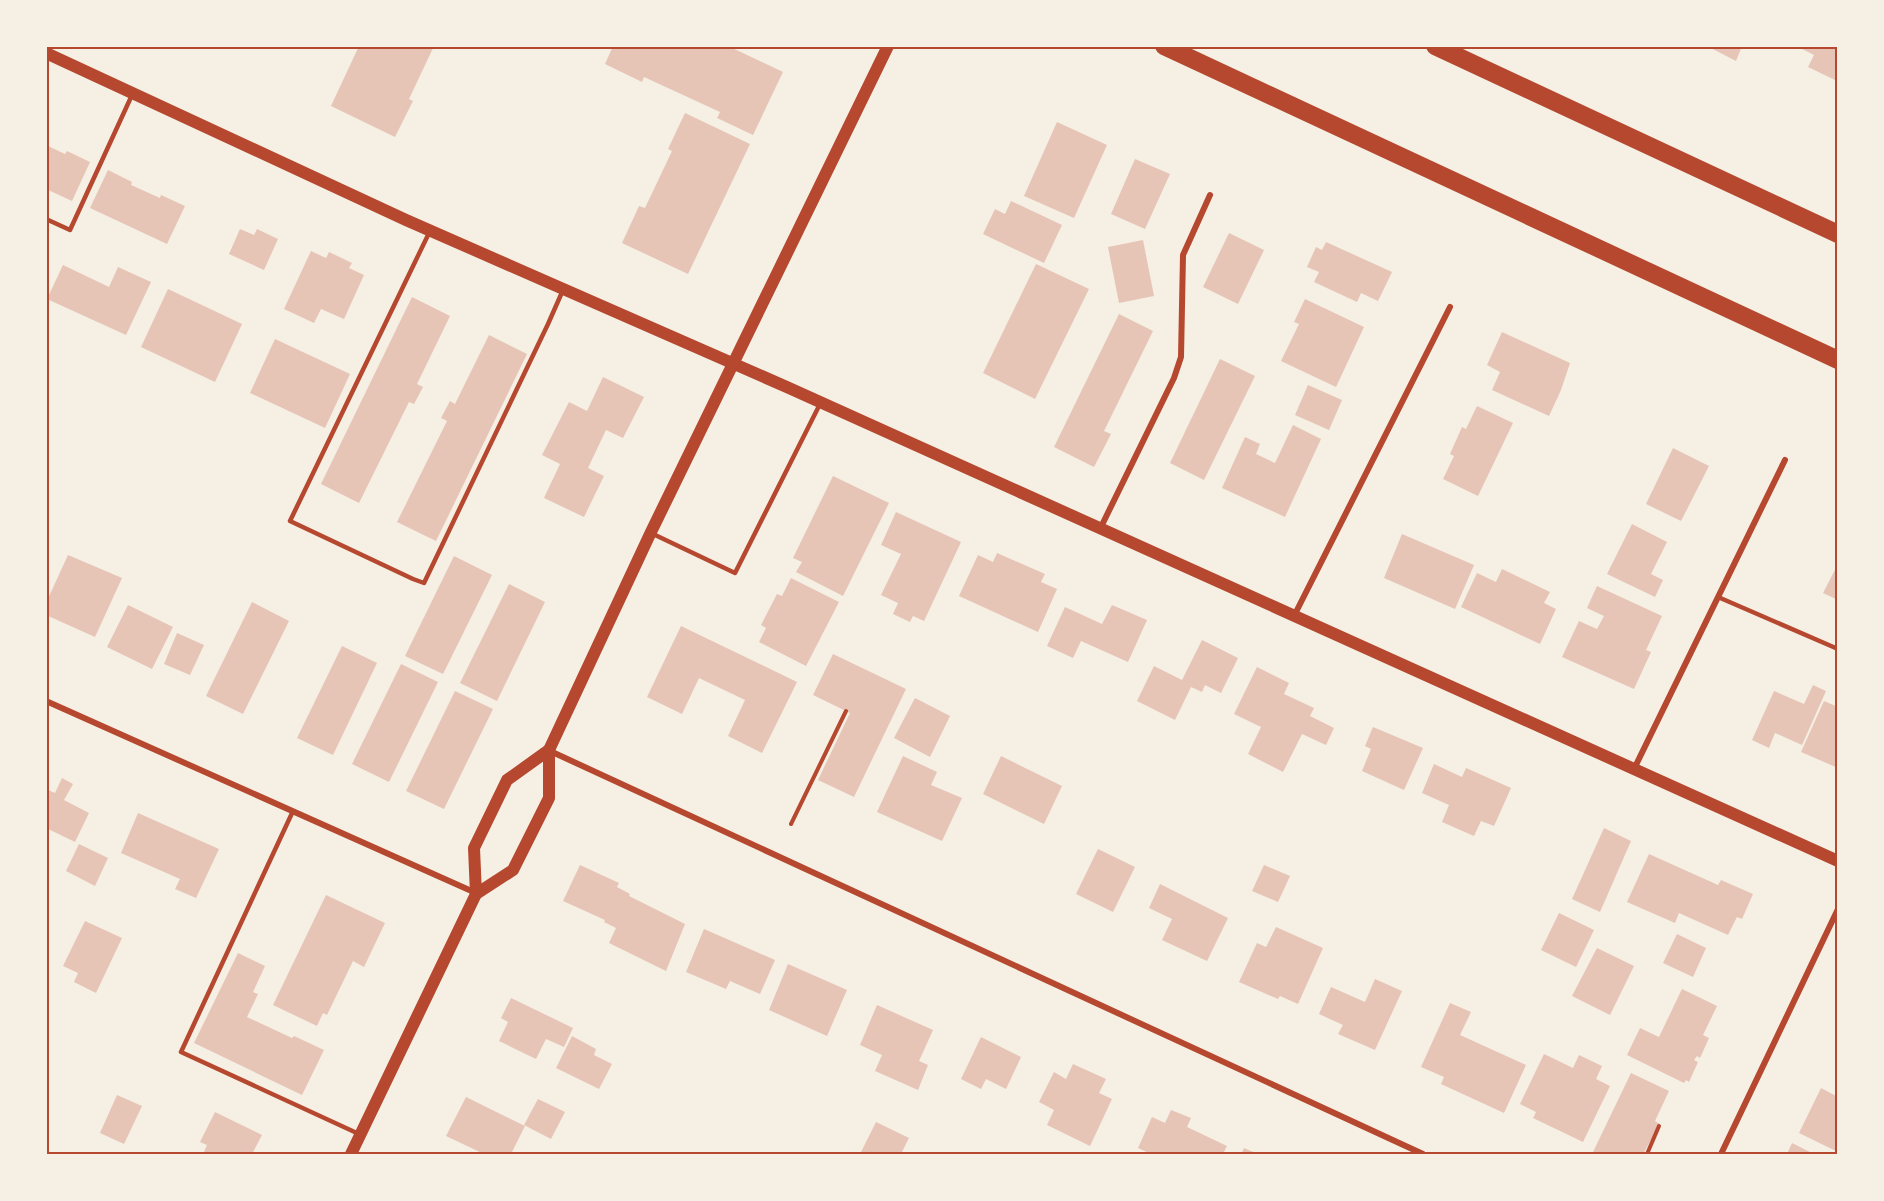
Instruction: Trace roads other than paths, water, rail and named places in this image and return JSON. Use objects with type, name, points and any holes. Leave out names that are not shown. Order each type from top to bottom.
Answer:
[{"type":"highway","points":[[1164,46],[1838,360]]},
{"type":"highway","points":[[1436,46],[1838,234]]},
{"type":"main road","points":[[476,894],[513,870],[549,798],[549,750],[651,532],[886,51]]},
{"type":"main road","points":[[46,53],[563,290],[820,402],[1838,861]]},
{"type":"main road","points":[[351,1155],[476,894],[474,848],[507,780],[549,750]]},
{"type":"street","points":[[1100,530],[1174,378],[1181,357],[1183,255],[1210,195]]},
{"type":"street","points":[[1294,616],[1450,307]]},
{"type":"street","points":[[1633,769],[1785,460]]},
{"type":"street","points":[[46,701],[476,894]]},
{"type":"street","points":[[549,750],[1423,1155]]},
{"type":"street","points":[[1721,1155],[1838,909]]},
{"type":"lane","points":[[46,219],[70,230],[133,93]]},
{"type":"lane","points":[[430,230],[290,521],[413,579],[424,583],[563,290]]},
{"type":"lane","points":[[651,532],[735,573],[820,402]]},
{"type":"lane","points":[[1718,597],[1838,649]]},
{"type":"lane","points":[[293,811],[181,1052],[361,1135]]}]
